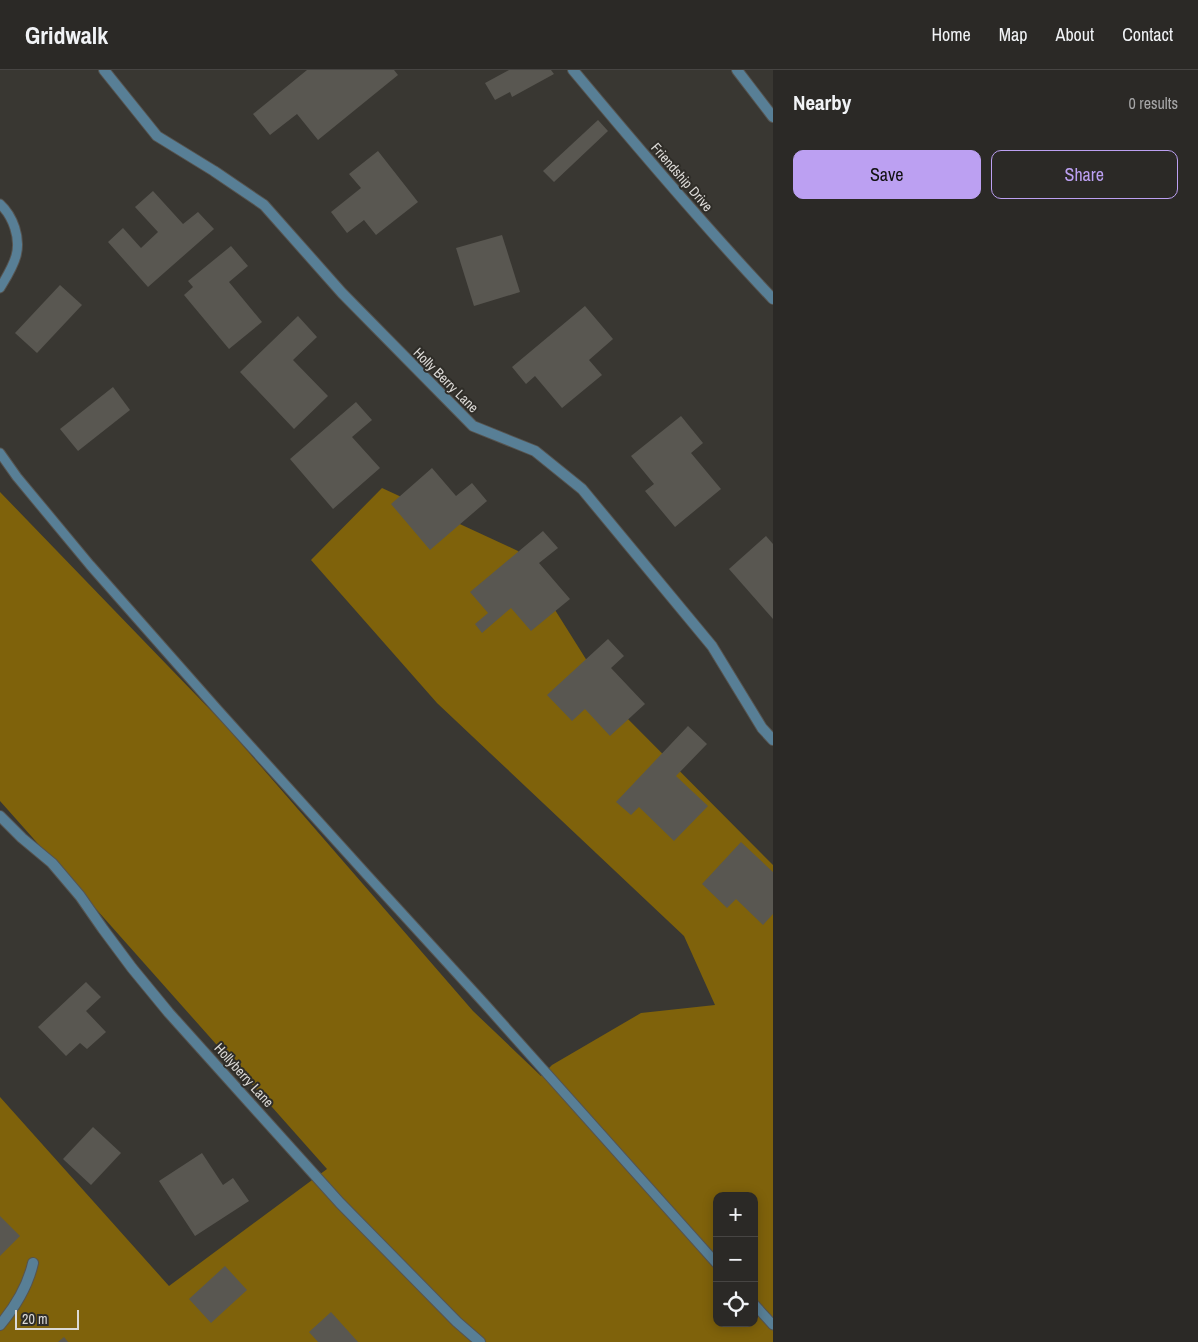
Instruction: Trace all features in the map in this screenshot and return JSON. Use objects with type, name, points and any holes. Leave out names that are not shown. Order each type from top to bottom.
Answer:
[{"type":"street","name":"Holly Berry Lane","points":[[104,70],[157,136],[264,205],[342,294],[473,426],[535,451],[582,489],[712,646],[762,728],[773,740]]},
{"type":"street","name":"Friendship Drive","points":[[573,70],[722,244],[773,299]]},
{"type":"street","points":[[737,70],[773,117]]},
{"type":"street","name":"Hollyberry Lane","points":[[0,816],[22,838],[52,863],[80,896],[169,1013],[340,1204],[457,1322],[480,1342]]},
{"type":"street","points":[[0,1325],[13,1308],[30,1276],[33,1263]]},
{"type":"lane","points":[[0,204],[14,223],[17,237],[17,254],[12,269],[0,288]]},
{"type":"lane","points":[[0,453],[16,477],[90,565],[217,709],[484,1003],[713,1260]]},
{"type":"lane","points":[[758,1308],[773,1325]]},
{"type":"shaded area","points":[[382,488],[518,551],[616,707],[773,865],[773,1342],[0,1342],[0,1097],[169,1286],[327,1169],[0,801],[0,492],[225,725],[473,1011],[541,1076],[552,1065],[641,1013],[715,1005],[684,936],[437,703],[311,560]]},
{"type":"building","points":[[307,70],[394,70],[398,75],[318,140],[297,114],[270,135],[253,114]]},
{"type":"building","points":[[509,70],[551,70],[554,74],[512,97],[510,92],[495,100],[485,83]]},
{"type":"building","points":[[598,120],[608,131],[554,182],[543,171]]},
{"type":"building","points":[[378,151],[418,202],[376,235],[364,220],[347,233],[331,212],[361,188],[349,174]]},
{"type":"building","points":[[153,191],[183,224],[198,212],[214,229],[148,287],[108,242],[123,228],[141,248],[158,232],[135,207]]},
{"type":"building","points":[[502,235],[520,292],[474,306],[456,248]]},
{"type":"building","points":[[231,246],[248,266],[229,282],[262,322],[229,349],[184,295],[193,287],[188,281]]},
{"type":"building","points":[[60,285],[82,305],[37,353],[15,333]]},
{"type":"building","points":[[585,306],[613,339],[589,360],[602,375],[562,408],[535,376],[526,384],[512,367]]},
{"type":"building","points":[[298,316],[317,337],[293,360],[328,396],[294,429],[240,372]]},
{"type":"building","points":[[113,387],[130,410],[78,451],[60,429]]},
{"type":"building","points":[[356,402],[372,420],[352,437],[380,468],[333,509],[290,459]]},
{"type":"building","points":[[681,416],[703,443],[691,453],[721,489],[675,527],[645,491],[654,484],[631,456]]},
{"type":"building","points":[[432,468],[456,496],[472,483],[487,501],[430,550],[391,504]]},
{"type":"building","points":[[543,531],[558,548],[539,563],[570,599],[531,631],[511,608],[482,633],[475,624],[488,613],[470,592]]},
{"type":"building","points":[[766,536],[773,544],[773,619],[729,569]]},
{"type":"building","points":[[608,639],[624,656],[611,668],[645,704],[610,736],[585,709],[572,721],[547,695]]},
{"type":"building","points":[[688,726],[707,744],[676,776],[708,806],[674,841],[639,807],[631,815],[616,802]]},
{"type":"building","points":[[741,842],[773,872],[773,914],[763,925],[736,899],[727,908],[702,884]]},
{"type":"building","points":[[86,982],[101,997],[86,1011],[106,1032],[87,1049],[80,1043],[66,1056],[38,1027]]},
{"type":"building","points":[[93,1127],[121,1153],[91,1185],[63,1159]]},
{"type":"building","points":[[202,1153],[223,1185],[233,1178],[249,1201],[195,1236],[159,1181]]},
{"type":"building","points":[[0,1216],[20,1236],[0,1256]]},
{"type":"building","points":[[225,1266],[247,1290],[211,1323],[189,1299]]},
{"type":"building","points":[[331,1312],[358,1342],[318,1342],[309,1332]]},
{"type":"building","points":[[64,1337],[68,1342],[58,1342]]}]
